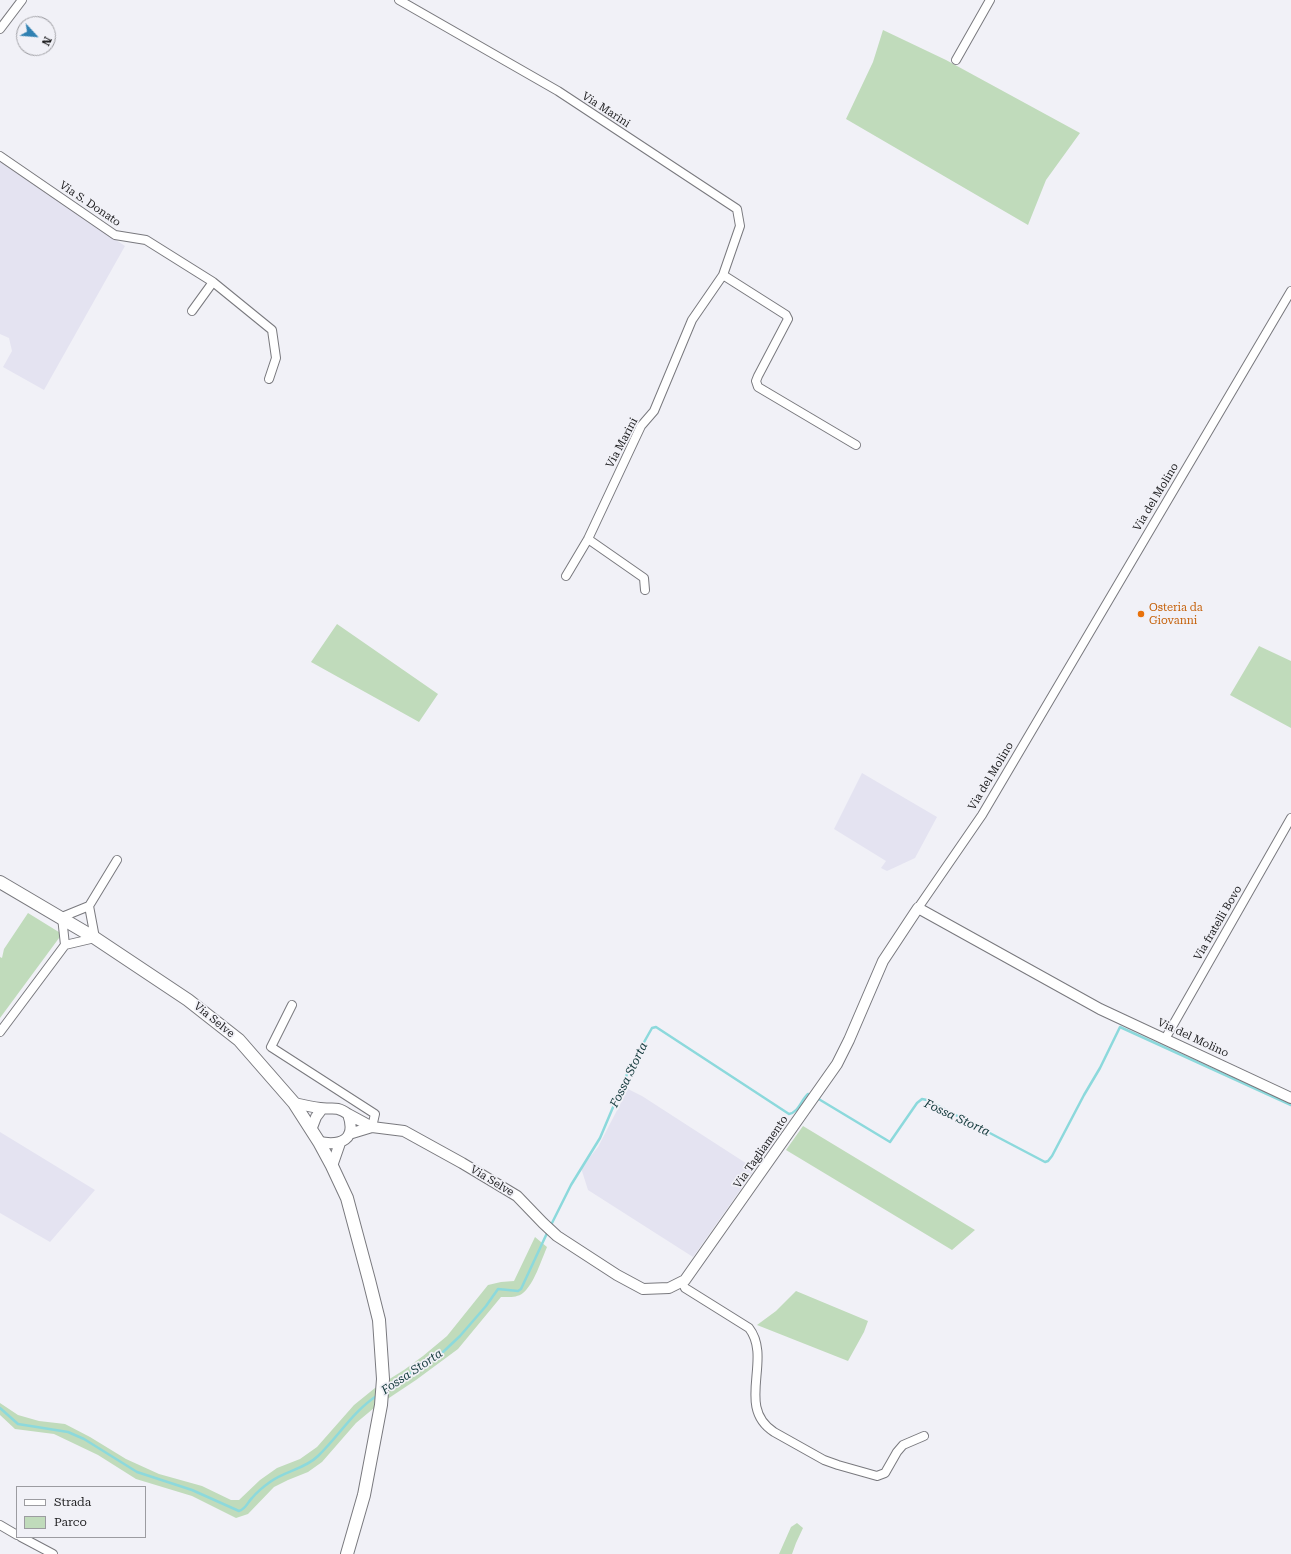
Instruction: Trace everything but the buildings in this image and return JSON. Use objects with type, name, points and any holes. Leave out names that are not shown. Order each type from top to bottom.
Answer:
[{"type":"main road","name":"Via Selve","points":[[0,882],[95,938],[188,1000],[239,1040],[294,1103]]},
{"type":"main road","points":[[294,1103],[319,1142],[347,1198],[370,1280],[379,1320],[383,1379],[381,1405],[364,1495],[346,1554]]},
{"type":"street","points":[[0,29],[22,0]]},
{"type":"street","name":"Via Marini","points":[[399,0],[558,91],[737,209],[740,226],[724,275],[692,320],[654,412],[641,426],[588,539],[566,576]]},
{"type":"street","points":[[956,60],[990,0]]},
{"type":"street","name":"Via S. Donato","points":[[0,156],[115,235],[146,240],[213,282],[272,330],[276,358],[269,379]]},
{"type":"street","points":[[724,275],[788,318],[758,376],[756,382],[758,387],[856,445]]},
{"type":"street","points":[[192,311],[213,282]]},
{"type":"street","name":"Via del Molino","points":[[1291,291],[982,815],[918,908],[1100,1009],[1291,1098]]},
{"type":"street","points":[[588,539],[644,578],[645,590]]},
{"type":"street","name":"Via fratelli Bovo","points":[[1165,1039],[1291,818]]},
{"type":"street","points":[[65,945],[62,918],[88,906],[117,860]]},
{"type":"street","points":[[0,1032],[65,945],[95,938],[88,906]]},
{"type":"street","name":"Via Tagliamento","points":[[682,1282],[685,1280],[814,1098],[844,1052],[882,961],[918,908]]},
{"type":"street","points":[[292,1005],[271,1047],[376,1114],[372,1126]]},
{"type":"street","name":"Via Selve","points":[[294,1103],[322,1109],[331,1107],[338,1108],[372,1126],[404,1131],[517,1196],[557,1236],[617,1275],[644,1289],[669,1288],[682,1282]]},
{"type":"street","points":[[311,1130],[316,1117],[322,1109]]},
{"type":"street","points":[[348,1114],[350,1124],[349,1134]]},
{"type":"street","name":"Via Selve","points":[[332,1166],[340,1143],[349,1134],[372,1126]]},
{"type":"street","points":[[319,1142],[331,1144],[340,1143]]},
{"type":"street","points":[[682,1282],[684,1288],[745,1325],[754,1334],[758,1350],[755,1380],[756,1404],[762,1420],[769,1429],[824,1460],[838,1466],[877,1476],[885,1473],[897,1452],[904,1445],[924,1436]]},
{"type":"street","points":[[0,1525],[16,1534]]},
{"type":"street","points":[[23,1538],[53,1554]]},
{"type":"shaded area","points":[[0,162],[125,246],[44,390],[3,367],[12,351],[9,338],[0,334]]},
{"type":"shaded area","points":[[862,773],[937,817],[915,858],[887,871],[881,868],[886,861],[834,829]]},
{"type":"shaded area","points":[[628,1089],[642,1096],[755,1169],[693,1257],[588,1190],[581,1168],[598,1147]]},
{"type":"shaded area","points":[[0,1132],[95,1190],[50,1242],[0,1213]]},
{"type":"green space","points":[[883,30],[946,60],[1080,133],[1046,180],[1028,225],[846,119],[873,62]]},
{"type":"green space","points":[[337,624],[438,694],[419,722],[311,662]]},
{"type":"green space","points":[[1259,646],[1291,661],[1291,728],[1230,695]]},
{"type":"green space","points":[[28,913],[62,934],[0,1018],[0,957],[2,958],[4,949]]},
{"type":"green space","points":[[803,1126],[975,1230],[952,1250],[786,1150]]},
{"type":"green space","points":[[535,1237],[547,1247],[531,1284],[521,1295],[501,1297],[458,1349],[416,1380],[374,1408],[356,1423],[322,1462],[308,1472],[274,1487],[248,1514],[236,1518],[192,1496],[136,1479],[98,1455],[54,1434],[15,1429],[0,1415],[0,1403],[18,1415],[39,1421],[65,1424],[126,1459],[159,1474],[202,1486],[231,1500],[239,1500],[260,1480],[277,1468],[300,1459],[317,1447],[354,1405],[375,1388],[423,1356],[447,1336],[488,1285],[514,1281]]},
{"type":"green space","points":[[796,1291],[868,1321],[864,1332],[848,1361],[757,1325],[776,1311]]},
{"type":"green space","points":[[797,1523],[803,1528],[792,1554],[779,1554],[791,1527]]},
{"type":"waterway","name":"Fossa Storta","points":[[550,1227],[571,1185],[600,1138],[630,1067],[652,1028],[656,1027],[789,1114],[798,1108],[808,1094],[813,1095]]},
{"type":"waterway","name":"Fossa Storta","points":[[817,1098],[890,1142],[917,1103],[922,1099],[927,1100],[1045,1162],[1052,1156],[1100,1068],[1120,1027],[1291,1105]]},
{"type":"waterway","name":"Fossa Storta","points":[[387,1389],[443,1352],[460,1336],[486,1306],[498,1289],[518,1291],[521,1289],[548,1231]]},
{"type":"waterway","name":"Fossa Storta","points":[[0,1408],[18,1424],[68,1432],[84,1439],[137,1472],[192,1490],[239,1511],[243,1509],[250,1500],[270,1482],[307,1464],[318,1456],[361,1408],[378,1395]]},
{"type":"place","name":"Osteria da Giovanni","points":[[1141,614]]}]
